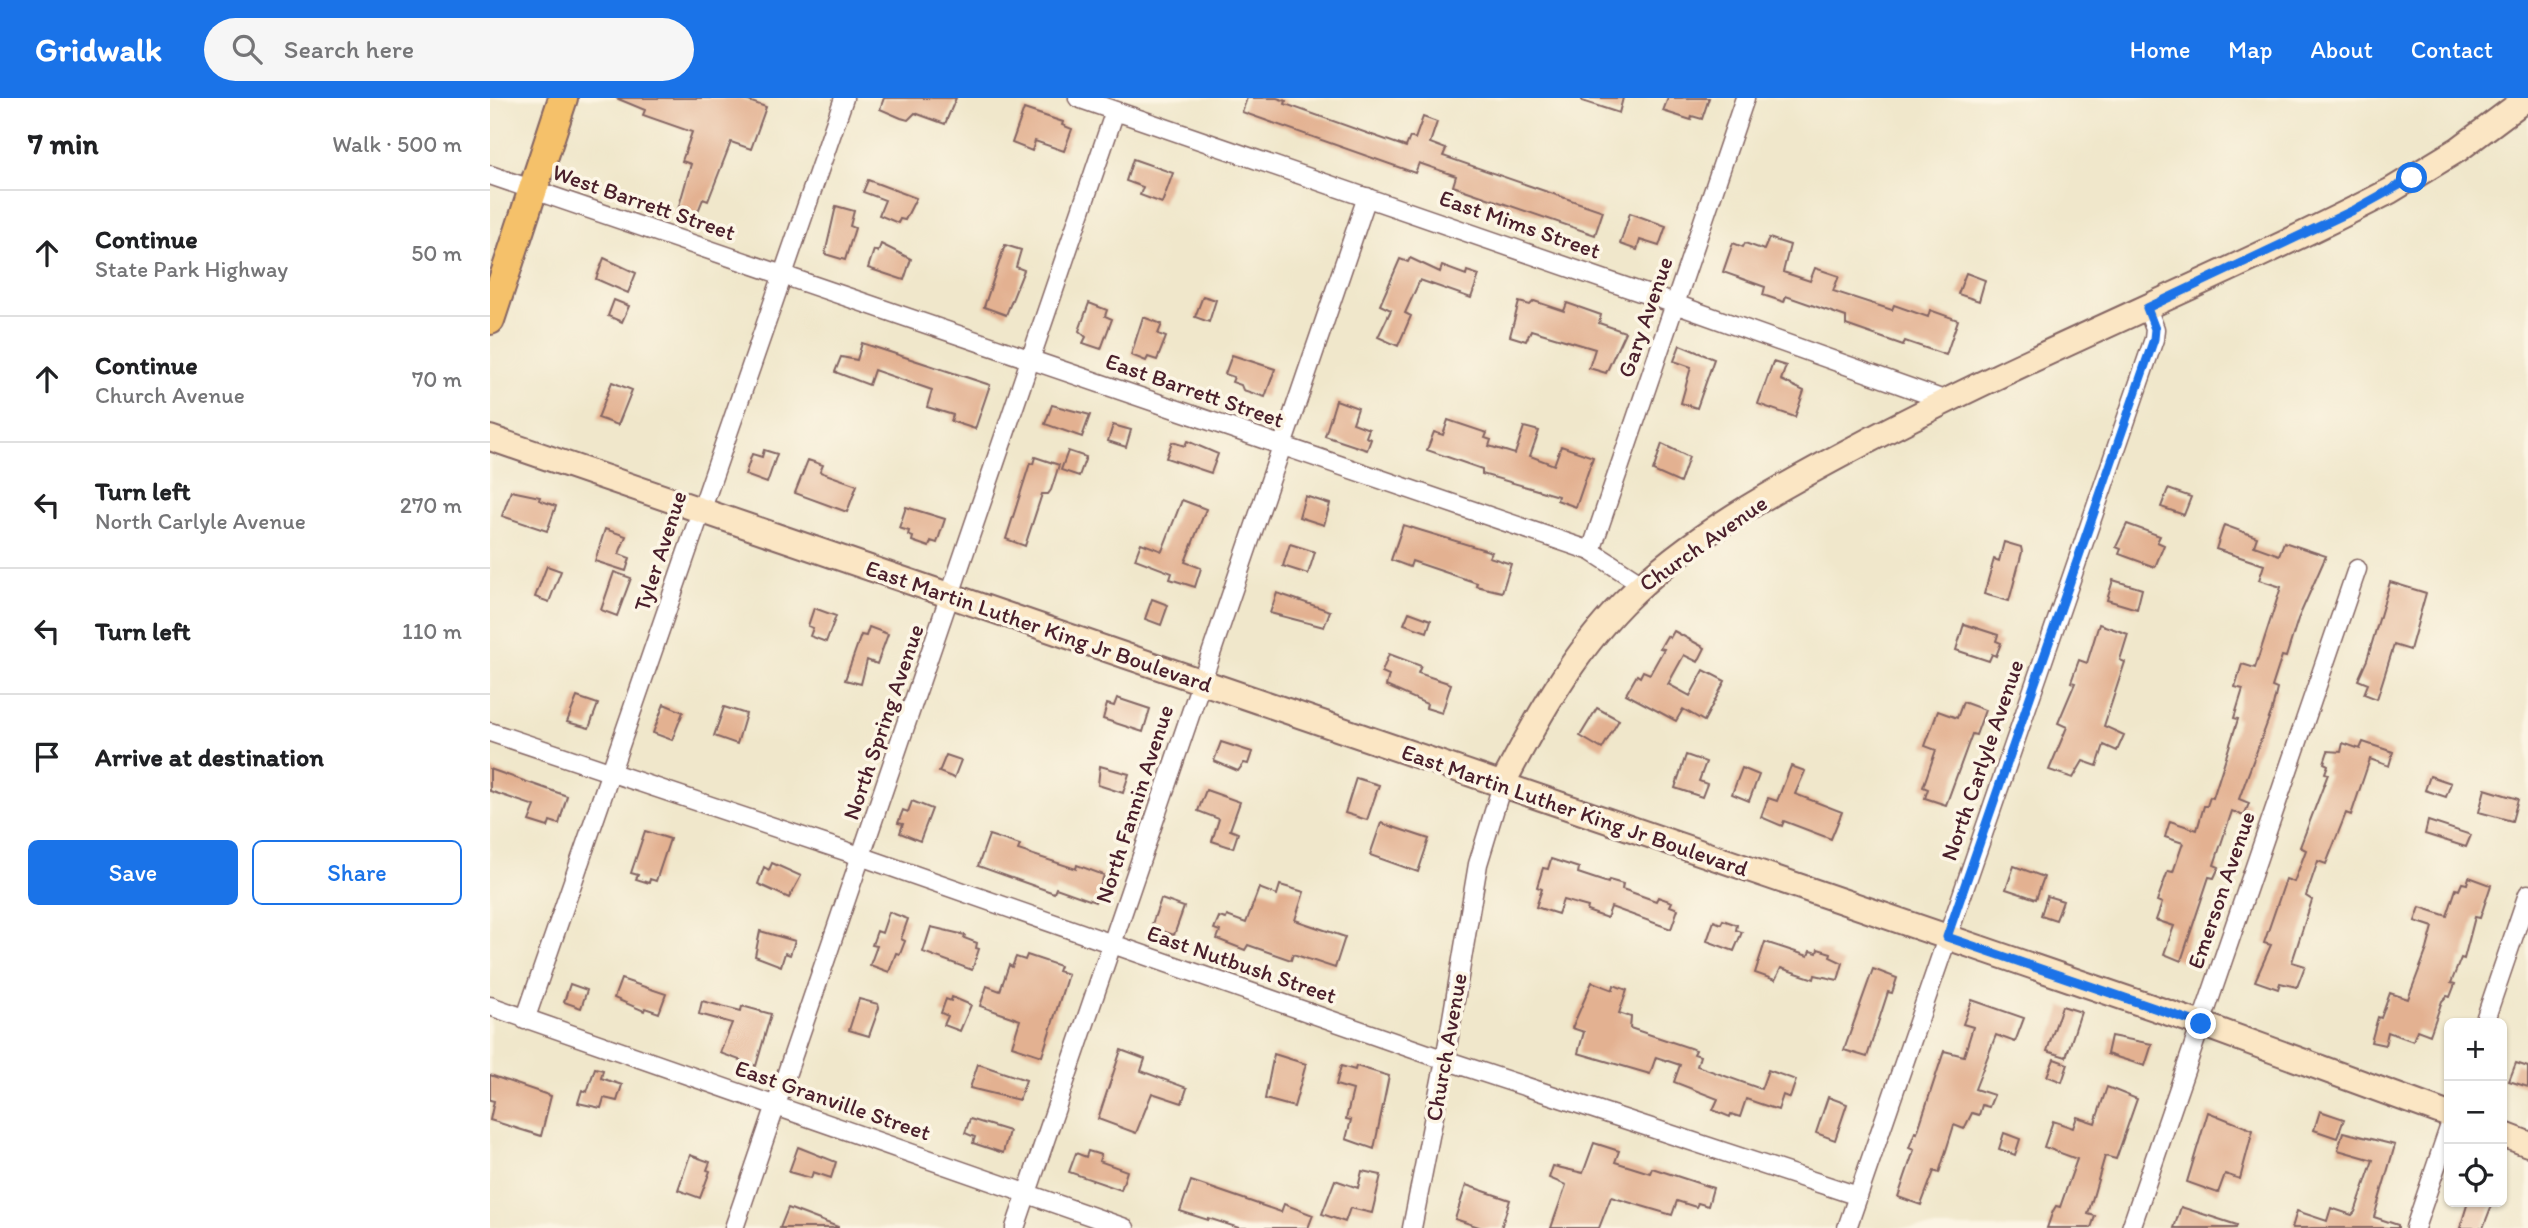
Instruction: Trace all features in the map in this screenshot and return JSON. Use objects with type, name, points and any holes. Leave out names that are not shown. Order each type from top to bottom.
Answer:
[{"type":"main road","points":[[490,320],[563,98]]},
{"type":"main road","name":"Church Avenue","points":[[1502,785],[1563,678],[1605,622],[1642,584],[1695,544],[1762,500],[1944,400],[2048,350],[2147,308],[2313,229],[2412,178],[2478,136],[2527,99]]},
{"type":"main road","name":"East Martin Luther King Jr Boulevard","points":[[490,438],[2201,1024],[2444,1113]]},
{"type":"main road","points":[[2507,1136],[2528,1144]]},
{"type":"street","name":"Tyler Avenue","points":[[525,1020],[613,773],[700,510],[844,98]]},
{"type":"street","name":"East Mims Street","points":[[1078,98],[1944,400]]},
{"type":"street","name":"Gary Avenue","points":[[1591,551],[1745,98]]},
{"type":"street","name":"North Spring Avenue","points":[[734,1228],[863,857],[1115,111]]},
{"type":"street","name":"West Barrett Street","points":[[490,175],[783,275]]},
{"type":"street","name":"North Fannin Avenue","points":[[1016,1228],[1367,197]]},
{"type":"street","name":"East Barrett Street","points":[[783,275],[1591,551],[1642,584]]},
{"type":"street","name":"North Carlyle Avenue","points":[[1847,1228],[2154,339],[2155,329],[2147,308]]},
{"type":"street","name":"Emerson Avenue","points":[[2131,1228],[2357,569]]},
{"type":"street","name":"East Nutbush Street","points":[[490,732],[863,857],[1445,1060],[1858,1196]]},
{"type":"street","name":"Church Avenue","points":[[1412,1228],[1445,1060],[1478,864],[1502,785]]},
{"type":"street","points":[[2486,1018],[2528,894]]},
{"type":"street","name":"East Granville Street","points":[[490,1006],[1125,1228]]},
{"type":"street","points":[[2415,1228],[2444,1143]]},
{"type":"building","points":[[616,98],[740,98],[766,107],[751,149],[731,142],[708,201],[703,199],[695,219],[677,213],[691,164],[682,161],[692,132],[643,115],[645,110]]},
{"type":"building","points":[[884,98],[956,98],[945,124],[915,113],[908,120],[901,118],[880,109]]},
{"type":"building","points":[[1247,98],[1277,98],[1286,101],[1285,104],[1406,147],[1410,137],[1415,139],[1423,117],[1437,122],[1430,143],[1446,149],[1443,156],[1603,211],[1595,235],[1453,186],[1456,176],[1419,163],[1415,173],[1242,112]]},
{"type":"building","points":[[1582,98],[1623,98],[1619,113],[1582,101]]},
{"type":"building","points":[[1668,98],[1709,98],[1702,119],[1692,116],[1691,120],[1663,111]]},
{"type":"building","points":[[1024,109],[1063,122],[1062,125],[1072,129],[1064,151],[1035,141],[1032,151],[1012,143]]},
{"type":"building","points":[[1133,159],[1173,173],[1162,203],[1140,195],[1143,187],[1126,181]]},
{"type":"building","points":[[868,180],[916,198],[905,220],[900,219],[898,223],[879,215],[885,200],[863,192]]},
{"type":"building","points":[[836,206],[854,211],[850,226],[855,228],[845,260],[825,254]]},
{"type":"building","points":[[1630,213],[1666,226],[1659,246],[1640,240],[1637,250],[1620,244]]},
{"type":"building","points":[[1769,238],[1790,245],[1783,272],[1810,281],[1815,268],[1839,276],[1833,291],[1892,310],[1894,305],[1928,317],[1930,310],[1958,320],[1946,355],[1905,341],[1903,345],[1846,325],[1846,317],[1786,296],[1784,302],[1763,295],[1765,287],[1723,272],[1733,243],[1743,247],[1745,243],[1764,250]]},
{"type":"building","points":[[881,244],[911,259],[904,280],[868,268],[874,250],[878,252]]},
{"type":"building","points":[[1005,245],[1021,250],[1016,267],[1024,270],[1006,315],[984,307]]},
{"type":"building","points":[[604,258],[636,273],[628,293],[596,279]]},
{"type":"building","points":[[1410,258],[1440,272],[1442,266],[1466,275],[1467,271],[1479,275],[1471,298],[1420,280],[1405,313],[1411,316],[1398,346],[1378,337],[1391,310],[1380,305],[1400,259],[1408,262]]},
{"type":"building","points":[[1966,273],[1985,280],[1979,301],[1958,294]]},
{"type":"building","points":[[1203,296],[1216,300],[1209,322],[1195,317]]},
{"type":"building","points":[[614,300],[629,306],[622,322],[608,316]]},
{"type":"building","points":[[1534,301],[1564,311],[1567,303],[1601,315],[1599,323],[1625,332],[1606,373],[1589,368],[1595,349],[1531,330],[1526,341],[1510,336],[1519,302],[1530,305]]},
{"type":"building","points":[[1089,303],[1107,310],[1105,316],[1112,319],[1101,349],[1083,343],[1086,337],[1079,331]]},
{"type":"building","points":[[1143,317],[1162,324],[1158,334],[1166,337],[1157,360],[1148,357],[1146,361],[1131,355]]},
{"type":"building","points":[[862,343],[990,385],[975,429],[951,421],[953,415],[927,407],[932,390],[874,370],[869,385],[835,372],[841,357],[857,360]]},
{"type":"building","points":[[1680,345],[1714,359],[1697,408],[1681,403],[1691,367],[1674,361]]},
{"type":"building","points":[[1232,355],[1275,369],[1265,397],[1243,390],[1241,385],[1232,382],[1234,377],[1225,374]]},
{"type":"building","points":[[1773,362],[1786,366],[1781,380],[1804,391],[1795,417],[1758,404]]},
{"type":"building","points":[[612,382],[632,390],[618,425],[598,418]]},
{"type":"building","points":[[1336,400],[1358,408],[1353,423],[1369,429],[1366,437],[1371,439],[1367,450],[1325,436]]},
{"type":"building","points":[[1052,405],[1090,415],[1082,437],[1045,424]]},
{"type":"building","points":[[1448,420],[1487,433],[1485,438],[1491,440],[1489,446],[1515,454],[1524,427],[1539,431],[1530,456],[1554,465],[1561,446],[1593,457],[1576,507],[1557,500],[1558,496],[1482,474],[1482,469],[1427,450],[1434,432],[1443,435]]},
{"type":"building","points":[[1113,425],[1131,430],[1126,447],[1108,441]]},
{"type":"building","points":[[1187,441],[1218,454],[1211,473],[1166,458],[1172,442],[1185,446]]},
{"type":"building","points":[[1662,444],[1689,457],[1680,483],[1653,471]]},
{"type":"building","points":[[764,450],[777,454],[767,483],[745,475],[752,454],[762,457]]},
{"type":"building","points":[[1068,451],[1086,457],[1079,476],[1061,470]]},
{"type":"building","points":[[1035,457],[1059,465],[1051,490],[1048,494],[1042,494],[1025,546],[1006,539],[1030,463],[1033,464]]},
{"type":"building","points":[[808,460],[823,465],[820,472],[857,485],[847,512],[795,493]]},
{"type":"building","points":[[2168,489],[2191,497],[2184,515],[2161,507]]},
{"type":"building","points":[[511,491],[540,497],[539,500],[556,506],[547,531],[502,516]]},
{"type":"building","points":[[1305,496],[1330,504],[1324,525],[1299,517]]},
{"type":"building","points":[[1182,500],[1206,509],[1185,562],[1201,568],[1195,587],[1170,579],[1172,573],[1135,559],[1141,543],[1162,551]]},
{"type":"building","points":[[906,507],[945,519],[937,543],[931,541],[929,547],[912,541],[913,537],[908,535],[909,531],[899,528]]},
{"type":"building","points":[[2127,524],[2160,536],[2157,542],[2164,545],[2155,567],[2119,554],[2121,549],[2116,547]]},
{"type":"building","points":[[1403,525],[1492,552],[1489,557],[1511,564],[1502,592],[1476,586],[1477,583],[1412,561],[1410,567],[1391,560]]},
{"type":"building","points":[[2224,525],[2257,537],[2254,546],[2279,555],[2284,542],[2326,556],[2298,619],[2286,657],[2282,656],[2272,687],[2277,689],[2272,710],[2239,799],[2249,803],[2244,816],[2232,811],[2214,865],[2219,867],[2214,878],[2209,877],[2181,961],[2164,954],[2174,926],[2156,920],[2162,903],[2157,901],[2168,871],[2173,872],[2183,843],[2165,837],[2170,821],[2197,830],[2204,806],[2207,806],[2210,797],[2213,798],[2238,719],[2234,718],[2243,689],[2235,687],[2242,664],[2255,668],[2281,587],[2259,580],[2264,565],[2216,549]]},
{"type":"building","points":[[605,529],[626,536],[619,554],[630,558],[626,571],[595,561]]},
{"type":"building","points":[[2004,542],[2021,547],[2022,552],[2009,601],[1984,594],[1994,559],[1999,561]]},
{"type":"building","points":[[1290,544],[1315,552],[1308,574],[1283,566]]},
{"type":"building","points":[[547,566],[561,571],[549,602],[535,597]]},
{"type":"building","points":[[614,572],[631,578],[617,616],[601,610]]},
{"type":"building","points":[[2113,580],[2142,589],[2137,609],[2107,600]]},
{"type":"building","points":[[2390,582],[2426,593],[2410,650],[2394,645],[2377,699],[2364,694],[2368,684],[2358,680],[2367,660]]},
{"type":"building","points":[[1277,593],[1330,611],[1324,627],[1270,613]]},
{"type":"building","points":[[1152,599],[1168,605],[1161,625],[1145,619]]},
{"type":"building","points":[[814,608],[836,616],[826,642],[810,636],[813,628],[808,626]]},
{"type":"building","points":[[1409,612],[1431,620],[1427,632],[1404,624]]},
{"type":"building","points":[[1964,624],[1998,635],[1996,641],[2001,643],[1996,656],[1992,654],[1989,661],[1956,650]]},
{"type":"building","points":[[2099,624],[2128,634],[2120,660],[2125,662],[2104,726],[2124,735],[2117,751],[2104,745],[2097,766],[2083,761],[2073,778],[2049,770],[2067,727],[2058,723],[2075,683],[2071,682],[2079,660],[2087,663]]},
{"type":"building","points":[[869,627],[888,634],[877,664],[867,660],[861,684],[845,680],[861,635],[866,636]]},
{"type":"building","points":[[1674,631],[1705,648],[1698,662],[1684,655],[1668,684],[1690,696],[1704,670],[1725,681],[1704,721],[1683,709],[1676,721],[1626,694],[1637,675],[1640,677],[1643,671],[1650,674],[1664,649],[1660,648],[1667,636],[1670,638]]},
{"type":"building","points":[[1389,654],[1421,666],[1418,673],[1451,684],[1442,713],[1426,708],[1427,704],[1386,686],[1389,675],[1382,672]]},
{"type":"building","points":[[577,697],[598,704],[589,728],[567,722]]},
{"type":"building","points":[[1117,698],[1150,709],[1143,732],[1103,719],[1107,704],[1114,706]]},
{"type":"building","points":[[1963,702],[1985,710],[1976,735],[1972,734],[1946,805],[1925,798],[1928,789],[1923,787],[1936,750],[1925,746],[1938,711],[1957,718]]},
{"type":"building","points":[[664,704],[683,712],[672,740],[653,733]]},
{"type":"building","points":[[724,707],[746,714],[737,744],[714,736]]},
{"type":"building","points":[[1597,708],[1619,720],[1602,749],[1580,736]]},
{"type":"building","points":[[1221,742],[1252,752],[1248,764],[1244,763],[1238,771],[1214,761]]},
{"type":"building","points":[[2363,742],[2393,752],[2389,766],[2370,759],[2351,815],[2346,813],[2326,864],[2318,861],[2306,896],[2312,900],[2292,962],[2305,966],[2297,987],[2280,983],[2278,989],[2255,981],[2271,945],[2264,943],[2286,879],[2294,882],[2306,850],[2300,847],[2328,774],[2325,773],[2328,765],[2324,763],[2328,751],[2341,752],[2343,743],[2360,749]]},
{"type":"building","points":[[946,755],[961,760],[954,778],[939,772]]},
{"type":"building","points":[[1686,755],[1706,762],[1699,781],[1707,784],[1702,797],[1675,788]]},
{"type":"building","points":[[1100,766],[1129,774],[1123,793],[1098,785]]},
{"type":"building","points":[[1791,766],[1805,771],[1795,794],[1842,812],[1831,839],[1784,821],[1782,826],[1761,817],[1768,798],[1777,801]]},
{"type":"building","points":[[1742,768],[1759,775],[1749,801],[1732,794]]},
{"type":"building","points":[[490,769],[567,796],[559,824],[550,821],[548,827],[529,821],[535,806],[490,791]]},
{"type":"building","points":[[2430,776],[2451,783],[2446,797],[2425,790]]},
{"type":"building","points":[[1356,778],[1379,785],[1367,820],[1345,813]]},
{"type":"building","points":[[2485,789],[2518,799],[2512,821],[2479,812]]},
{"type":"building","points":[[1206,790],[1240,802],[1230,830],[1238,833],[1233,848],[1212,841],[1219,819],[1198,811]]},
{"type":"building","points":[[912,801],[932,809],[920,841],[900,833],[903,824],[898,823],[903,810],[908,812]]},
{"type":"building","points":[[2428,821],[2471,835],[2466,847],[2425,834]]},
{"type":"building","points":[[1381,823],[1429,839],[1418,872],[1370,855]]},
{"type":"building","points":[[645,831],[670,839],[656,881],[650,879],[649,883],[636,879],[638,875],[631,873]]},
{"type":"building","points":[[989,835],[1020,845],[1018,850],[1104,875],[1095,902],[1056,888],[1054,893],[978,866]]},
{"type":"building","points":[[1551,859],[1579,868],[1578,873],[1608,883],[1609,880],[1623,884],[1622,889],[1656,901],[1658,897],[1672,902],[1670,906],[1678,909],[1671,929],[1611,907],[1607,918],[1587,911],[1588,907],[1563,900],[1558,914],[1536,907],[1542,889],[1537,887],[1543,868],[1548,869]]},
{"type":"building","points":[[772,863],[801,876],[789,898],[758,884],[764,867],[769,870]]},
{"type":"building","points":[[2014,866],[2044,877],[2036,899],[2006,889]]},
{"type":"building","points":[[2469,877],[2491,885],[2480,918],[2475,917],[2464,959],[2461,958],[2451,983],[2455,984],[2450,997],[2447,996],[2442,1001],[2430,1035],[2417,1030],[2413,1041],[2388,1032],[2385,1045],[2371,1042],[2378,1017],[2381,1018],[2390,993],[2408,999],[2427,949],[2433,927],[2415,921],[2420,907],[2447,916],[2456,889],[2459,890],[2462,883],[2467,884]]},
{"type":"building","points":[[1280,885],[1304,892],[1295,920],[1345,937],[1335,968],[1293,954],[1291,960],[1248,945],[1245,950],[1217,939],[1220,931],[1214,929],[1219,917],[1226,919],[1227,916],[1246,923],[1259,888],[1277,895]]},
{"type":"building","points":[[2047,896],[2063,901],[2056,920],[2041,915]]},
{"type":"building","points":[[1161,899],[1184,907],[1174,935],[1151,927]]},
{"type":"building","points":[[889,912],[908,919],[901,939],[905,941],[900,954],[896,953],[889,972],[870,965],[877,946],[872,945],[877,931],[882,933]]},
{"type":"building","points":[[1723,920],[1737,925],[1736,930],[1742,932],[1734,951],[1707,941],[1714,921],[1721,924]]},
{"type":"building","points":[[931,927],[965,935],[964,938],[977,943],[976,948],[979,949],[972,970],[923,952]]},
{"type":"building","points":[[760,931],[795,941],[790,955],[785,953],[781,966],[755,956]]},
{"type":"building","points":[[1765,942],[1808,956],[1810,951],[1817,953],[1818,949],[1831,953],[1830,957],[1843,963],[1838,980],[1815,975],[1814,979],[1781,968],[1775,980],[1755,973]]},
{"type":"building","points":[[1027,955],[1060,966],[1058,971],[1068,974],[1042,1056],[1012,1046],[1020,1020],[980,1006],[987,986],[1000,991],[1009,965],[1012,967],[1016,957],[1025,960]]},
{"type":"building","points":[[1873,969],[1897,978],[1892,993],[1888,992],[1867,1057],[1844,1050]]},
{"type":"building","points":[[621,979],[666,994],[659,1013],[645,1008],[644,1011],[614,998]]},
{"type":"building","points":[[1592,982],[1613,990],[1614,985],[1627,990],[1619,1013],[1631,1017],[1630,1028],[1696,1050],[1694,1054],[1700,1056],[1697,1066],[1761,1089],[1768,1070],[1796,1080],[1790,1098],[1783,1095],[1778,1110],[1746,1099],[1740,1117],[1731,1114],[1730,1117],[1713,1110],[1718,1099],[1674,1082],[1680,1065],[1656,1057],[1650,1074],[1578,1053],[1584,1032],[1572,1028]]},
{"type":"building","points":[[570,984],[587,990],[581,1008],[564,1002]]},
{"type":"building","points":[[952,997],[971,1005],[960,1031],[944,1025],[948,1016],[941,1013],[946,999],[951,1001]]},
{"type":"building","points":[[859,999],[878,1004],[869,1036],[849,1030]]},
{"type":"building","points":[[1972,1000],[2024,1018],[2015,1042],[1996,1035],[1975,1089],[1994,1095],[1989,1107],[1982,1105],[1979,1115],[1972,1113],[1964,1129],[1954,1125],[1939,1173],[1934,1171],[1921,1205],[1898,1197],[1914,1150],[1909,1148],[1915,1132],[1917,1133],[1944,1051],[1964,1056],[1973,1027],[1963,1024]]},
{"type":"building","points":[[702,1001],[741,1011],[742,1006],[771,1014],[756,1066],[720,1053],[732,1023],[699,1014]]},
{"type":"building","points":[[2062,1006],[2081,1012],[2066,1057],[2047,1051]]},
{"type":"building","points":[[2111,1036],[2152,1044],[2145,1066],[2107,1054]]},
{"type":"building","points":[[1121,1050],[1145,1059],[1141,1071],[1187,1088],[1182,1103],[1152,1093],[1136,1133],[1098,1119]]},
{"type":"building","points":[[1274,1054],[1306,1064],[1294,1107],[1265,1099]]},
{"type":"building","points":[[2054,1059],[2068,1064],[2062,1082],[2047,1076]]},
{"type":"building","points":[[2516,1063],[2528,1067],[2528,1087],[2509,1081]]},
{"type":"building","points":[[978,1064],[1026,1080],[1019,1100],[970,1088]]},
{"type":"building","points":[[1341,1066],[1355,1070],[1356,1066],[1389,1076],[1374,1149],[1346,1139],[1351,1120],[1346,1119],[1353,1090],[1336,1085]]},
{"type":"building","points":[[595,1068],[603,1070],[601,1078],[622,1085],[617,1101],[604,1098],[601,1108],[578,1103],[582,1090],[587,1092]]},
{"type":"building","points":[[490,1075],[551,1096],[541,1136],[490,1120],[494,1101],[490,1100]]},
{"type":"building","points":[[2107,1087],[2137,1099],[2116,1159],[2105,1156],[2088,1214],[2095,1216],[2091,1228],[2047,1228],[2056,1206],[2060,1207],[2077,1159],[2044,1147],[2053,1121],[2073,1128],[2077,1117],[2095,1123]]},
{"type":"building","points":[[1828,1097],[1847,1104],[1835,1140],[1816,1133]]},
{"type":"building","points":[[2320,1111],[2344,1119],[2337,1138],[2314,1130]]},
{"type":"building","points":[[2208,1112],[2253,1130],[2240,1179],[2225,1174],[2218,1193],[2187,1182]]},
{"type":"building","points":[[970,1119],[1009,1131],[1003,1153],[973,1143],[975,1137],[965,1133]]},
{"type":"building","points":[[2343,1132],[2395,1145],[2374,1217],[2398,1225],[2398,1228],[2292,1228],[2297,1211],[2327,1221],[2331,1208],[2352,1215],[2355,1212],[2373,1160],[2338,1150]]},
{"type":"building","points":[[2004,1133],[2020,1139],[2015,1155],[1999,1149]]},
{"type":"building","points":[[1594,1143],[1619,1151],[1615,1162],[1650,1173],[1652,1168],[1713,1188],[1708,1206],[1698,1203],[1696,1207],[1677,1201],[1672,1215],[1611,1197],[1599,1228],[1551,1228],[1566,1185],[1549,1178],[1553,1166],[1583,1173]]},
{"type":"building","points":[[798,1147],[836,1162],[831,1178],[813,1172],[811,1178],[789,1172]]},
{"type":"building","points":[[1088,1151],[1101,1155],[1099,1161],[1127,1171],[1121,1190],[1069,1172],[1076,1153],[1086,1157]]},
{"type":"building","points":[[690,1155],[710,1162],[707,1170],[710,1171],[700,1198],[678,1190]]},
{"type":"building","points":[[1362,1171],[1381,1175],[1372,1213],[1350,1208],[1345,1222],[1322,1214],[1335,1180],[1358,1188]]},
{"type":"building","points":[[1191,1181],[1281,1212],[1284,1204],[1313,1215],[1308,1228],[1239,1228],[1208,1220],[1180,1211]]},
{"type":"building","points":[[1466,1185],[1510,1200],[1501,1228],[1482,1228],[1455,1219]]},
{"type":"building","points":[[2181,1207],[2237,1225],[2236,1228],[2174,1228]]},
{"type":"building","points":[[2466,1207],[2491,1207],[2483,1228],[2460,1228]]},
{"type":"building","points":[[788,1208],[838,1227],[838,1228],[780,1228]]},
{"type":"route","points":[[2201,1024],[1947,937],[2154,339],[2155,329],[2147,308],[2356,209],[2412,178]]}]
